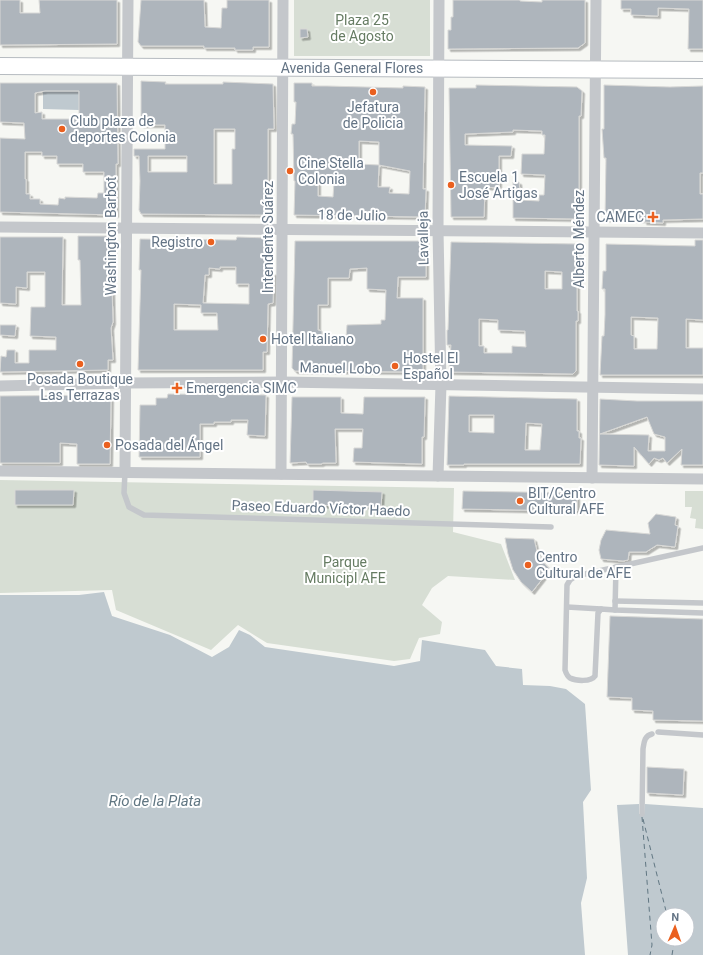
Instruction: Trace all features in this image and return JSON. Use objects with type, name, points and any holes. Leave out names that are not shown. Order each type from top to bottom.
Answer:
[{"type":"street","name":"Washington Barbot","points":[[125,472],[128,0]]},
{"type":"street","name":"Intendente Suárez","points":[[281,474],[283,0]]},
{"type":"street","name":"Lavalleja","points":[[438,476],[441,385],[438,230],[439,0]]},
{"type":"street","name":"Alberto Méndez","points":[[592,478],[596,0]]},
{"type":"street","name":"Avenida General Flores","points":[[0,66],[703,70]]},
{"type":"street","name":"18 de Julio","points":[[0,226],[703,233]]},
{"type":"street","name":"Manuel Lobo","points":[[0,386],[125,383],[282,382],[703,389]]},
{"type":"street","points":[[0,471],[703,479]]},
{"type":"lane","name":"Paseo Eduardo Víctor Haedo","points":[[125,472],[124,493],[128,507],[144,515],[551,527]]},
{"type":"lane","points":[[601,609],[598,613],[595,676],[588,680],[571,678],[567,675],[565,670],[567,584],[570,580],[576,576],[703,548]]},
{"type":"lane","points":[[615,610],[616,567]]},
{"type":"lane","points":[[615,601],[703,603]]},
{"type":"lane","points":[[566,607],[703,613]]},
{"type":"lane","points":[[658,732],[703,735]]},
{"type":"lane","points":[[642,814],[644,740],[652,734]]},
{"type":"green space","name":"Plaza 25 de Agosto","points":[[294,0],[430,0],[430,56],[294,56]]},
{"type":"green space","name":"Parque Municipl AFE","points":[[0,480],[454,488],[453,532],[501,544],[515,580],[448,576],[432,588],[422,605],[442,622],[440,634],[419,638],[410,659],[394,661],[267,643],[238,625],[211,650],[116,610],[112,590],[0,593]]},
{"type":"green space","points":[[685,491],[703,491],[703,529],[695,528],[696,519],[690,518],[692,507],[685,507]]},
{"type":"water","name":"Club plaza de deportes Colonia","points":[[43,91],[79,91],[79,110],[43,109]]},
{"type":"water","name":"Río de la Plata","points":[[104,592],[112,616],[170,635],[212,657],[229,647],[239,630],[250,635],[265,647],[394,666],[420,661],[422,640],[485,650],[496,666],[522,669],[523,685],[550,686],[566,689],[585,704],[591,790],[583,802],[587,878],[581,903],[585,955],[0,955],[0,595],[79,595]]},
{"type":"water","points":[[639,804],[639,814],[644,814],[645,804],[703,808],[703,955],[628,955],[617,805]]},
{"type":"building","points":[[0,0],[20,0],[20,13],[40,13],[39,0],[117,0],[117,44],[0,45]]},
{"type":"building","points":[[141,0],[204,0],[205,27],[221,28],[222,8],[227,8],[227,0],[269,0],[269,47],[253,47],[253,50],[235,50],[235,48],[204,48],[204,46],[141,46],[138,42]]},
{"type":"building","points":[[453,0],[520,0],[542,2],[542,0],[585,0],[585,43],[578,48],[448,49],[448,30],[451,30]]},
{"type":"building","points":[[621,0],[703,0],[703,49],[688,49],[689,9],[658,8],[658,16],[631,15],[631,9],[621,9]]},
{"type":"building","points":[[300,29],[307,29],[308,37],[300,38]]},
{"type":"building","points":[[141,81],[166,82],[165,84],[223,84],[223,82],[273,84],[274,129],[268,129],[268,184],[266,215],[141,214],[139,210],[139,156],[134,156],[134,149],[165,149],[165,125],[141,125]],"holes":[[[214,129],[235,129],[235,149],[232,149],[232,184],[214,184]],[[148,156],[187,156],[187,172],[148,172]]]},
{"type":"building","points":[[0,83],[117,83],[118,164],[116,164],[116,215],[0,212],[0,138],[25,139],[24,123],[0,122]],"holes":[[[45,91],[79,91],[79,119],[42,119],[42,112],[35,113],[35,93]],[[25,152],[42,152],[42,156],[57,156],[57,164],[83,164],[83,172],[104,172],[104,193],[98,193],[97,198],[59,198],[58,205],[40,204],[40,199],[30,199],[30,194],[26,194]]]},
{"type":"building","points":[[294,83],[312,83],[312,86],[425,87],[423,189],[426,189],[425,217],[294,215],[295,181],[293,134],[291,134],[292,124],[295,124],[296,102],[294,102]],"holes":[[[359,141],[379,142],[379,165],[359,164]],[[379,165],[410,171],[409,194],[389,193],[390,187],[378,187]],[[318,181],[334,181],[333,197],[318,196]]]},
{"type":"building","points":[[476,85],[577,87],[582,91],[581,116],[579,116],[579,219],[513,218],[513,182],[519,182],[521,200],[539,201],[539,195],[544,195],[545,175],[521,174],[522,154],[544,154],[545,135],[542,135],[542,131],[513,130],[513,132],[465,134],[465,145],[512,146],[511,156],[499,156],[499,188],[485,187],[484,217],[451,217],[449,88],[476,88]]},
{"type":"building","points":[[604,85],[670,87],[703,86],[703,173],[700,173],[700,194],[703,194],[703,219],[663,220],[663,223],[644,222],[645,220],[605,219],[606,158],[604,158],[602,129],[604,129]]},
{"type":"building","points":[[78,236],[112,236],[115,240],[112,289],[113,322],[111,328],[113,360],[108,360],[108,370],[0,372],[1,356],[6,357],[7,350],[15,350],[15,363],[29,363],[29,350],[56,350],[56,337],[30,336],[31,307],[45,307],[45,272],[27,272],[27,288],[16,287],[16,304],[0,303],[0,237],[63,237],[62,305],[81,305]]},
{"type":"building","points":[[237,237],[269,238],[268,273],[274,273],[273,303],[268,304],[267,352],[263,352],[263,370],[138,370],[141,270],[139,270],[140,239],[236,240]],"holes":[[[220,267],[236,267],[236,284],[249,284],[249,304],[203,303],[205,275],[209,275],[209,268],[220,269]],[[174,304],[201,305],[201,313],[217,313],[218,330],[174,330]]]},
{"type":"building","points":[[695,240],[703,240],[703,320],[686,319],[686,348],[703,348],[703,375],[600,375],[602,336],[604,336],[605,315],[605,289],[602,289],[603,271],[606,271],[606,244],[695,246]],"holes":[[[631,317],[658,318],[657,349],[634,349],[634,336],[631,335]]]},
{"type":"building","points":[[295,241],[426,241],[426,277],[398,277],[397,298],[423,298],[423,372],[295,371],[292,368]],"holes":[[[367,268],[367,289],[386,290],[385,320],[381,320],[381,324],[347,325],[346,338],[322,338],[322,331],[318,330],[318,305],[328,305],[328,278],[349,278],[350,269]]]},
{"type":"building","points":[[451,242],[579,244],[577,267],[578,321],[576,321],[576,371],[573,374],[451,372],[449,369],[451,345],[447,345]],"holes":[[[545,271],[562,272],[562,289],[545,289]],[[479,319],[498,320],[498,330],[525,331],[526,347],[512,346],[512,353],[484,353],[484,346],[479,346]]]},
{"type":"building","points":[[0,325],[16,325],[15,336],[0,335]]},
{"type":"building","points":[[168,394],[266,395],[265,436],[247,435],[248,420],[231,420],[231,422],[200,424],[200,457],[139,457],[140,405],[156,405],[156,398],[167,398]]},
{"type":"building","points":[[111,395],[110,464],[77,464],[77,444],[60,443],[60,463],[0,463],[0,396]]},
{"type":"building","points":[[449,396],[577,399],[577,431],[579,431],[579,438],[581,438],[580,464],[447,465]],"holes":[[[469,415],[494,415],[494,433],[469,432]],[[526,423],[542,424],[540,450],[525,450]]]},
{"type":"building","points":[[292,397],[341,397],[341,413],[363,414],[364,397],[425,397],[424,437],[422,437],[422,464],[353,462],[354,448],[362,448],[363,429],[335,429],[336,463],[290,463]]},
{"type":"building","points":[[600,399],[637,401],[703,401],[703,465],[681,465],[682,449],[667,463],[663,458],[659,460],[654,458],[649,464],[634,447],[634,466],[599,465]],"holes":[[[647,417],[654,434],[665,437],[665,451],[648,451],[649,435],[600,434]]]},
{"type":"building","points":[[15,490],[74,490],[73,505],[15,505]]},
{"type":"building","points":[[313,490],[382,492],[381,507],[313,505]]},
{"type":"building","name":"BIT/Centro Cultural AFE","points":[[463,491],[577,493],[577,511],[462,509]]},
{"type":"building","points":[[656,514],[676,517],[675,525],[678,526],[675,547],[657,545],[646,552],[629,552],[628,560],[623,561],[601,559],[599,550],[601,540],[606,530],[650,534],[648,523]]},
{"type":"building","name":"Centro Cultural de AFE","points":[[505,538],[534,539],[537,551],[542,561],[550,569],[532,592],[521,582],[513,570]]},
{"type":"building","points":[[610,616],[703,619],[703,721],[653,720],[653,711],[632,710],[632,698],[607,697]]},
{"type":"building","points":[[647,767],[684,769],[683,795],[647,793]]},
{"type":"ferry route","points":[[642,817],[652,945],[650,955]]},
{"type":"ferry route","points":[[643,819],[665,907]]},
{"type":"ferry route","points":[[672,955],[673,947]]},
{"type":"place","name":"Jefatura de Policia","points":[[373,92]]},
{"type":"place","name":"Club plaza de deportes Colonia","points":[[62,129]]},
{"type":"place","name":"Cine Stella Colonia","points":[[290,171]]},
{"type":"place","name":"Escuela 1 José Artigas","points":[[451,185]]},
{"type":"place","name":"CAMEC","points":[[653,217]]},
{"type":"place","name":"Registro","points":[[211,242]]},
{"type":"place","name":"Hotel Italiano","points":[[263,339]]},
{"type":"place","name":"Posada Boutique Las Terrazas","points":[[80,364]]},
{"type":"place","name":"Hostel El Español","points":[[395,366]]},
{"type":"place","name":"Emergencia SIMC","points":[[177,388]]},
{"type":"place","name":"Posada del Ángel","points":[[107,445]]},
{"type":"place","name":"BIT/Centro Cultural AFE","points":[[520,501]]},
{"type":"place","name":"Centro Cultural de AFE","points":[[528,565]]}]
